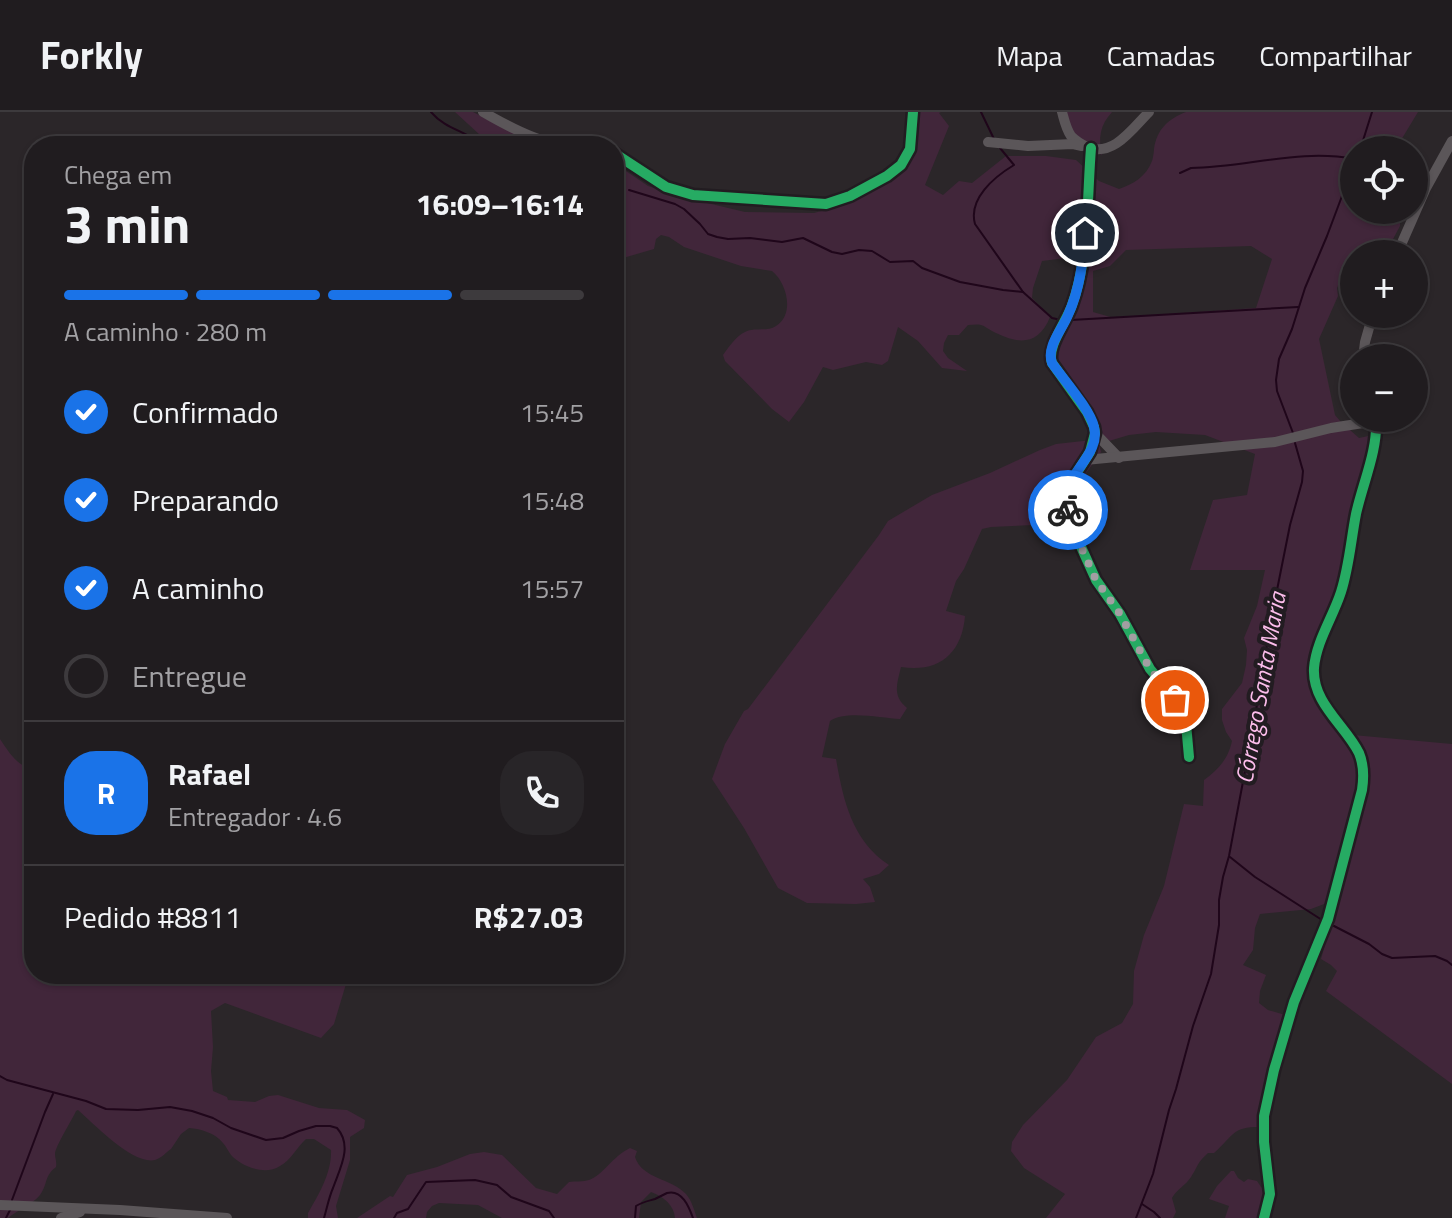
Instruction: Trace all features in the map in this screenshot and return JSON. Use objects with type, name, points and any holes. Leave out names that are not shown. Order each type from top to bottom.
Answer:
[{"type":"street","points":[[483,112],[534,136]]},
{"type":"street","points":[[624,160],[666,187],[693,195],[826,204],[850,196],[901,165],[910,149],[913,112]]},
{"type":"street","points":[[1062,112],[1071,136],[1089,148]]},
{"type":"street","points":[[988,142],[1105,148],[1117,144],[1149,112]]},
{"type":"street","points":[[1403,240],[1426,188],[1452,141]]},
{"type":"street","points":[[1089,148],[1083,261],[1072,308],[1050,356],[1092,420],[1095,433],[1093,444],[1068,489],[1067,505],[1073,529],[1096,580],[1120,614],[1150,669],[1180,707],[1186,724],[1189,757]]},
{"type":"street","points":[[1085,460],[1292,439],[1340,426]]},
{"type":"street","points":[[1264,1218],[1270,1194],[1264,1116],[1274,1070],[1286,1025],[1328,919],[1362,790],[1364,773],[1358,752],[1320,695],[1314,666],[1342,588],[1375,432]]},
{"type":"street","points":[[1095,433],[1119,458]]},
{"type":"street","points":[[1,1206],[227,1218]]},
{"type":"street","points":[[61,1218],[90,1209]]},
{"type":"shaded area","points":[[455,112],[473,112],[520,136],[479,136]]},
{"type":"shaded area","points":[[916,112],[941,112],[949,126],[925,185],[943,195],[959,181],[972,183],[1006,156],[1076,160],[1099,181],[1119,189],[1143,176],[1152,160],[1161,130],[1186,112],[1418,112],[1403,136],[1340,136],[1340,224],[1400,226],[1392,240],[1340,240],[1338,296],[1319,339],[1335,415],[1340,421],[1340,432],[1352,432],[1359,438],[1382,433],[1377,456],[1360,498],[1346,585],[1316,661],[1321,693],[1353,735],[1452,744],[1452,1084],[1326,991],[1337,971],[1321,959],[1337,902],[1332,901],[1311,909],[1260,914],[1253,950],[1243,965],[1266,975],[1259,1003],[1268,1010],[1292,1017],[1273,1078],[1265,1127],[1240,1130],[1214,1153],[1208,1153],[1172,1198],[1176,1212],[1173,1218],[1046,1218],[1065,1194],[1024,1168],[1011,1151],[1012,1142],[1023,1125],[1067,1080],[1096,1037],[1122,1023],[1133,1004],[1134,971],[1144,935],[1164,886],[1184,804],[1203,806],[1204,780],[1222,763],[1232,741],[1222,720],[1222,709],[1242,683],[1247,650],[1244,638],[1257,606],[1265,570],[1190,570],[1213,500],[1247,495],[1255,454],[1205,435],[1156,432],[1129,435],[1099,444],[1101,452],[1079,483],[1069,519],[982,529],[956,581],[946,611],[965,616],[959,641],[937,664],[901,667],[897,694],[907,708],[900,719],[854,715],[830,721],[822,757],[836,759],[846,803],[857,831],[876,855],[889,865],[879,874],[863,879],[870,887],[875,902],[807,903],[778,888],[712,779],[725,744],[744,711],[888,521],[932,495],[1040,450],[1056,444],[1092,440],[1093,427],[1051,363],[1087,247],[1079,246],[1066,258],[1042,261],[1032,298],[1050,317],[1045,327],[1033,338],[1010,339],[982,325],[968,325],[959,335],[948,335],[943,351],[967,371],[942,368],[918,341],[898,327],[888,361],[882,365],[866,362],[833,370],[823,367],[789,422],[772,409],[725,361],[723,355],[742,334],[772,328],[782,321],[786,314],[787,298],[782,283],[772,271],[741,266],[684,247],[661,235],[656,239],[654,249],[624,258],[624,170],[648,186],[745,212],[814,213],[844,205],[896,176],[907,162]],"holes":[[[1251,246],[1272,259],[1256,308],[1114,318],[1093,312],[1093,271],[1110,266],[1126,250]]]},
{"type":"shaded area","points":[[1058,112],[1112,112],[1101,132],[1102,155],[1084,145]]},
{"type":"shaded area","points":[[0,739],[10,754],[24,766],[24,984],[346,984],[334,1024],[321,1038],[225,1003],[211,1011],[213,1091],[228,1100],[255,1102],[278,1095],[319,1108],[347,1110],[365,1120],[364,1128],[350,1137],[350,1160],[336,1206],[338,1218],[308,1218],[331,1158],[331,1150],[314,1139],[306,1139],[280,1166],[262,1170],[239,1162],[212,1134],[189,1128],[162,1156],[146,1160],[114,1142],[78,1110],[58,1146],[56,1167],[40,1195],[8,1218],[0,1218]]},
{"type":"shaded area","points":[[630,1148],[637,1151],[635,1157],[644,1170],[686,1194],[697,1218],[675,1218],[668,1202],[651,1192],[641,1202],[639,1218],[502,1218],[478,1205],[439,1203],[432,1206],[426,1218],[357,1218],[393,1197],[407,1175],[470,1154],[484,1152],[502,1155],[536,1188],[557,1194],[569,1182],[594,1178]]},
{"type":"shaded area","points":[[1231,1171],[1244,1182],[1248,1179],[1257,1181],[1272,1196],[1268,1218],[1225,1218],[1229,1206],[1209,1199]]},
{"type":"waterway","points":[[431,112],[443,123],[469,136]]},
{"type":"waterway","points":[[981,112],[994,139]]},
{"type":"waterway","name":"Córrego Santa Maria","points":[[1364,136],[1372,112]]},
{"type":"waterway","points":[[1000,148],[1014,165],[984,190],[975,206],[975,224],[1023,292],[1052,318],[1061,320]]},
{"type":"waterway","points":[[1180,173],[1191,168],[1293,157],[1340,157]]},
{"type":"waterway","points":[[629,190],[675,204],[708,234],[717,237],[782,242],[803,238],[832,252],[872,251],[890,262],[913,261],[922,268],[960,282],[1023,292]]},
{"type":"waterway","name":"Córrego Santa Maria","points":[[1293,433],[1277,391],[1279,359],[1340,201]]},
{"type":"waterway","points":[[1071,320],[1298,307]]},
{"type":"waterway","name":"Córrego Santa Maria","points":[[1136,1218],[1153,1174],[1193,1026],[1211,974],[1223,877],[1245,771],[1255,740],[1254,722],[1272,615],[1302,482],[1303,471],[1295,443]]},
{"type":"waterway","points":[[1230,857],[1322,920]]},
{"type":"waterway","points":[[1334,926],[1392,958],[1435,956],[1452,965]]},
{"type":"waterway","name":"Córrego Santa Maria","points":[[0,1076],[106,1109],[170,1107],[192,1111],[266,1140],[283,1138],[316,1126],[337,1128],[344,1142],[344,1157],[324,1218]]},
{"type":"waterway","points":[[12,1200],[53,1094]]},
{"type":"waterway","name":"Córrego Santa Maria","points":[[394,1218],[397,1213],[408,1209],[426,1182],[475,1180],[497,1185],[511,1197],[549,1211],[554,1218]]},
{"type":"waterway","name":"Córrego Santa Maria","points":[[635,1218],[636,1206],[672,1192],[684,1200],[693,1218]]},
{"type":"waterway","points":[[1142,1204],[1160,1218]]},
{"type":"waterway","points":[[6,1218],[10,1210]]},
{"type":"cycle path","points":[[624,160],[666,187],[693,195],[826,204],[850,196],[901,165],[910,149],[913,112]]},
{"type":"cycle path","points":[[1091,148],[1082,268],[1072,305],[1054,342],[1051,357],[1052,363],[1087,412],[1095,433],[1090,452],[1068,489],[1067,505],[1073,529],[1096,580],[1120,614],[1150,669],[1180,707],[1186,724],[1189,757]]},
{"type":"cycle path","points":[[1264,1218],[1270,1194],[1264,1116],[1274,1070],[1294,1002],[1328,919],[1362,790],[1363,771],[1359,753],[1318,692],[1314,668],[1318,649],[1344,583],[1356,514],[1376,432]]},
{"type":"way so far","points":[[1068,510],[1073,529],[1096,580],[1120,614],[1142,657],[1175,700]]},
{"type":"route","points":[[1068,510],[1068,489],[1090,452],[1095,433],[1092,420],[1050,361],[1050,352],[1072,308],[1083,261],[1085,233]]}]
